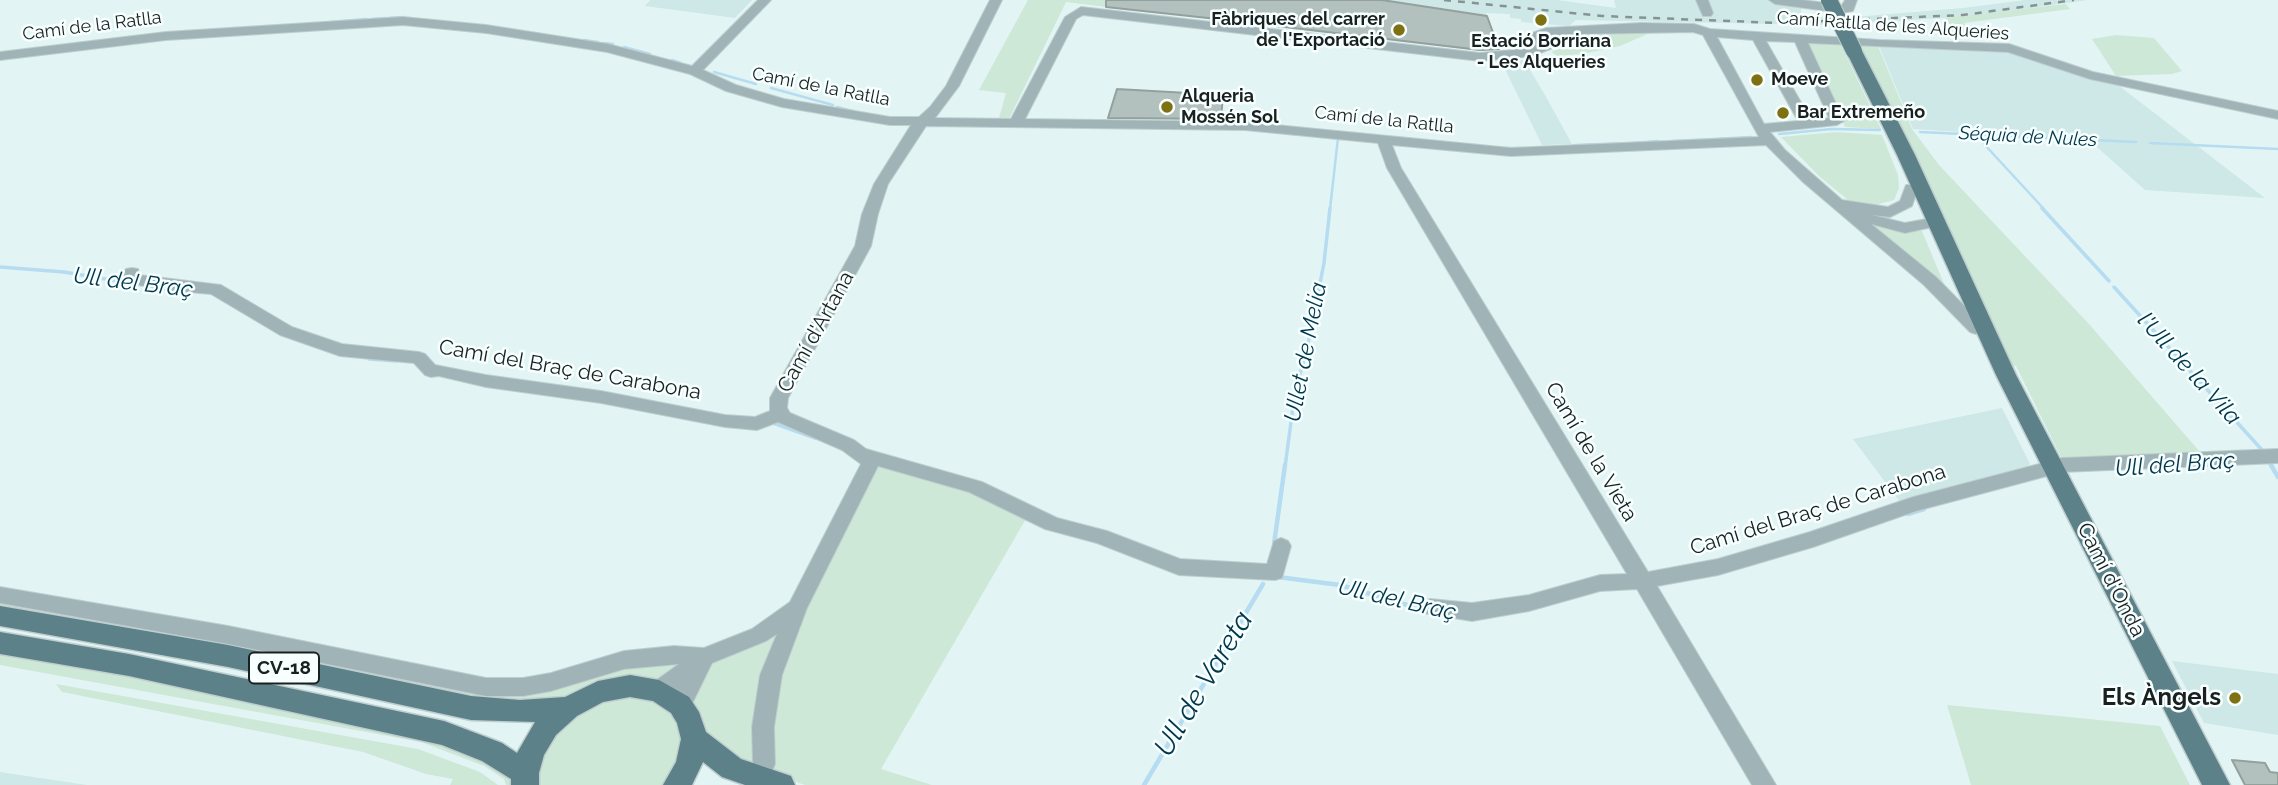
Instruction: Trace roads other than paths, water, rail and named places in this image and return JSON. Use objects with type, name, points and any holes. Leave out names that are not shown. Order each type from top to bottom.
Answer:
[{"type":"main road","points":[[1829,0],[1898,139],[1928,223],[1976,328],[2006,375]]},
{"type":"main road","points":[[1914,184],[2006,375]]},
{"type":"main road","name":"Camí d'Onda","points":[[2006,375],[2216,785]]},
{"type":"main road","name":"CV-18","points":[[0,616],[228,656],[471,708],[520,712],[568,708]]},
{"type":"main road","name":"CV-18","points":[[0,643],[129,665],[444,733],[492,752],[525,779],[532,750],[547,727],[568,708],[598,692],[631,686],[670,698]]},
{"type":"main road","points":[[670,698],[690,720],[694,739],[689,765],[677,785]]},
{"type":"main road","points":[[694,739],[732,768],[781,785]]},
{"type":"street","points":[[695,71],[765,0]]},
{"type":"street","name":"Camí d'Artana","points":[[864,455],[780,414],[779,398],[863,246],[870,214],[881,184],[915,129],[923,123],[952,86],[996,0]]},
{"type":"street","points":[[1775,0],[1842,9],[1849,8],[1851,0]]},
{"type":"street","points":[[1016,123],[1071,17],[1081,11],[1473,56],[1520,53],[1546,47],[1559,34]]},
{"type":"street","name":"Camí de la Ratlla","points":[[0,55],[166,36],[403,21],[486,29],[608,48],[695,71],[731,88],[782,103],[869,119],[923,123],[1245,126],[1511,152],[1765,135],[1807,124],[1836,122],[1799,37]]},
{"type":"street","points":[[1523,27],[1534,37],[1537,44],[1546,47]]},
{"type":"street","name":"Camí Ratlla de les Alqueries","points":[[1559,34],[1623,28],[1694,28],[1708,33],[1880,44],[2008,48],[2090,75],[2278,115]]},
{"type":"street","points":[[1708,33],[1765,135],[1808,179],[1930,281],[1976,328]]},
{"type":"street","points":[[1520,53],[1534,37],[1559,34]]},
{"type":"street","points":[[1757,35],[1807,124]]},
{"type":"street","name":"Camí de la Vieta","points":[[1383,139],[1394,168],[1765,785]]},
{"type":"street","points":[[1890,212],[1907,203],[1914,184]]},
{"type":"street","points":[[1840,205],[1890,212],[1928,223],[1953,270],[1966,288]]},
{"type":"street","points":[[1840,205],[1895,227],[1909,229],[1928,223]]},
{"type":"street","name":"Camí del Braç de Carabona","points":[[132,273],[127,278],[166,285],[215,289],[286,331],[340,350],[419,358],[431,371],[439,370],[486,381],[601,397],[726,421],[757,424],[780,414]]},
{"type":"street","points":[[864,455],[975,488],[1052,524],[1076,528],[1179,566],[1275,572],[1281,546]]},
{"type":"street","points":[[764,764],[763,727],[771,675],[797,608],[871,461],[864,455]]},
{"type":"street","name":"Camí del Braç de Carabona","points":[[1430,607],[1472,612],[1529,603],[1600,583],[1642,581],[1718,567],[1813,539],[1913,504],[2053,467],[2278,456]]},
{"type":"street","points":[[0,595],[228,635],[486,687],[523,687],[624,660],[674,656],[705,657],[759,635],[797,608]]},
{"type":"street","points":[[670,698],[705,657]]},
{"type":"waterway","name":"Séquia de Nules","points":[[388,18],[404,17]]},
{"type":"waterway","name":"Séquia de Nules","points":[[371,19],[385,18]]},
{"type":"waterway","name":"Séquia de Nules","points":[[330,22],[366,19]]},
{"type":"waterway","name":"Séquia de Nules","points":[[584,40],[598,42]]},
{"type":"waterway","name":"Séquia de Nules","points":[[603,43],[613,44]]},
{"type":"waterway","name":"Séquia de Nules","points":[[624,47],[650,54]]},
{"type":"waterway","name":"Séquia de Nules","points":[[672,60],[681,63]]},
{"type":"waterway","name":"Séquia de Nules","points":[[714,72],[756,84]]},
{"type":"waterway","name":"Séquia de Nules","points":[[771,88],[833,105]]},
{"type":"waterway","name":"Séquia de Nules","points":[[837,107],[853,111]]},
{"type":"waterway","name":"Séquia de Nules","points":[[1779,134],[1832,129],[1880,130]]},
{"type":"waterway","name":"Séquia de Nules","points":[[1920,132],[2136,142]]},
{"type":"waterway","name":"Séquia de Nules","points":[[1673,141],[1751,137]]},
{"type":"waterway","name":"Ullet de Melia","points":[[1330,209],[1338,138]]},
{"type":"waterway","name":"Séquia de Nules","points":[[1631,143],[1658,141]]},
{"type":"waterway","name":"Séquia de Nules","points":[[1575,145],[1630,143]]},
{"type":"waterway","name":"Séquia de Nules","points":[[2150,143],[2278,149]]},
{"type":"waterway","name":"l'Ull de la Vila","points":[[1984,144],[2044,209]]},
{"type":"waterway","name":"Séquia de Nules","points":[[1505,148],[1521,148]]},
{"type":"waterway","name":"Ullet de Melia","points":[[1285,467],[1295,392],[1307,349],[1324,263],[1330,208]]},
{"type":"waterway","name":"l'Ull de la Vila","points":[[2042,208],[2109,281]]},
{"type":"waterway","name":"Ull del Braç","points":[[0,267],[64,272],[129,283]]},
{"type":"waterway","name":"l'Ull de la Vila","points":[[2114,287],[2263,451]]},
{"type":"waterway","name":"Ull del Braç","points":[[369,359],[396,361]]},
{"type":"waterway","name":"Ull del Braç","points":[[773,423],[815,438]]},
{"type":"waterway","name":"l'Ull de la Vila","points":[[2269,461],[2271,465]]},
{"type":"waterway","name":"Ullet de Melia","points":[[1274,544],[1285,465]]},
{"type":"waterway","name":"l'Ull de la Vila","points":[[2271,465],[2278,477]]},
{"type":"waterway","name":"Ull del Braç","points":[[1908,514],[1924,509]]},
{"type":"waterway","name":"Ull del Braç","points":[[1278,577],[1340,585],[1424,610]]},
{"type":"waterway","name":"Ull de Vareta","points":[[1144,785],[1263,584]]},
{"type":"railway","points":[[1444,0],[1602,16],[1779,23],[1963,15],[2074,0]]},
{"type":"place","name":"Estació Borriana - Les Alqueries","points":[[1541,20]]},
{"type":"place","name":"Fàbriques del carrer de l'Exportació","points":[[1399,30]]},
{"type":"place","name":"Moeve","points":[[1757,80]]},
{"type":"place","name":"Alqueria Mossén Sol","points":[[1167,107]]},
{"type":"place","name":"Bar Extremeño","points":[[1783,113]]},
{"type":"place","name":"Els Àngels","points":[[2235,698]]}]
